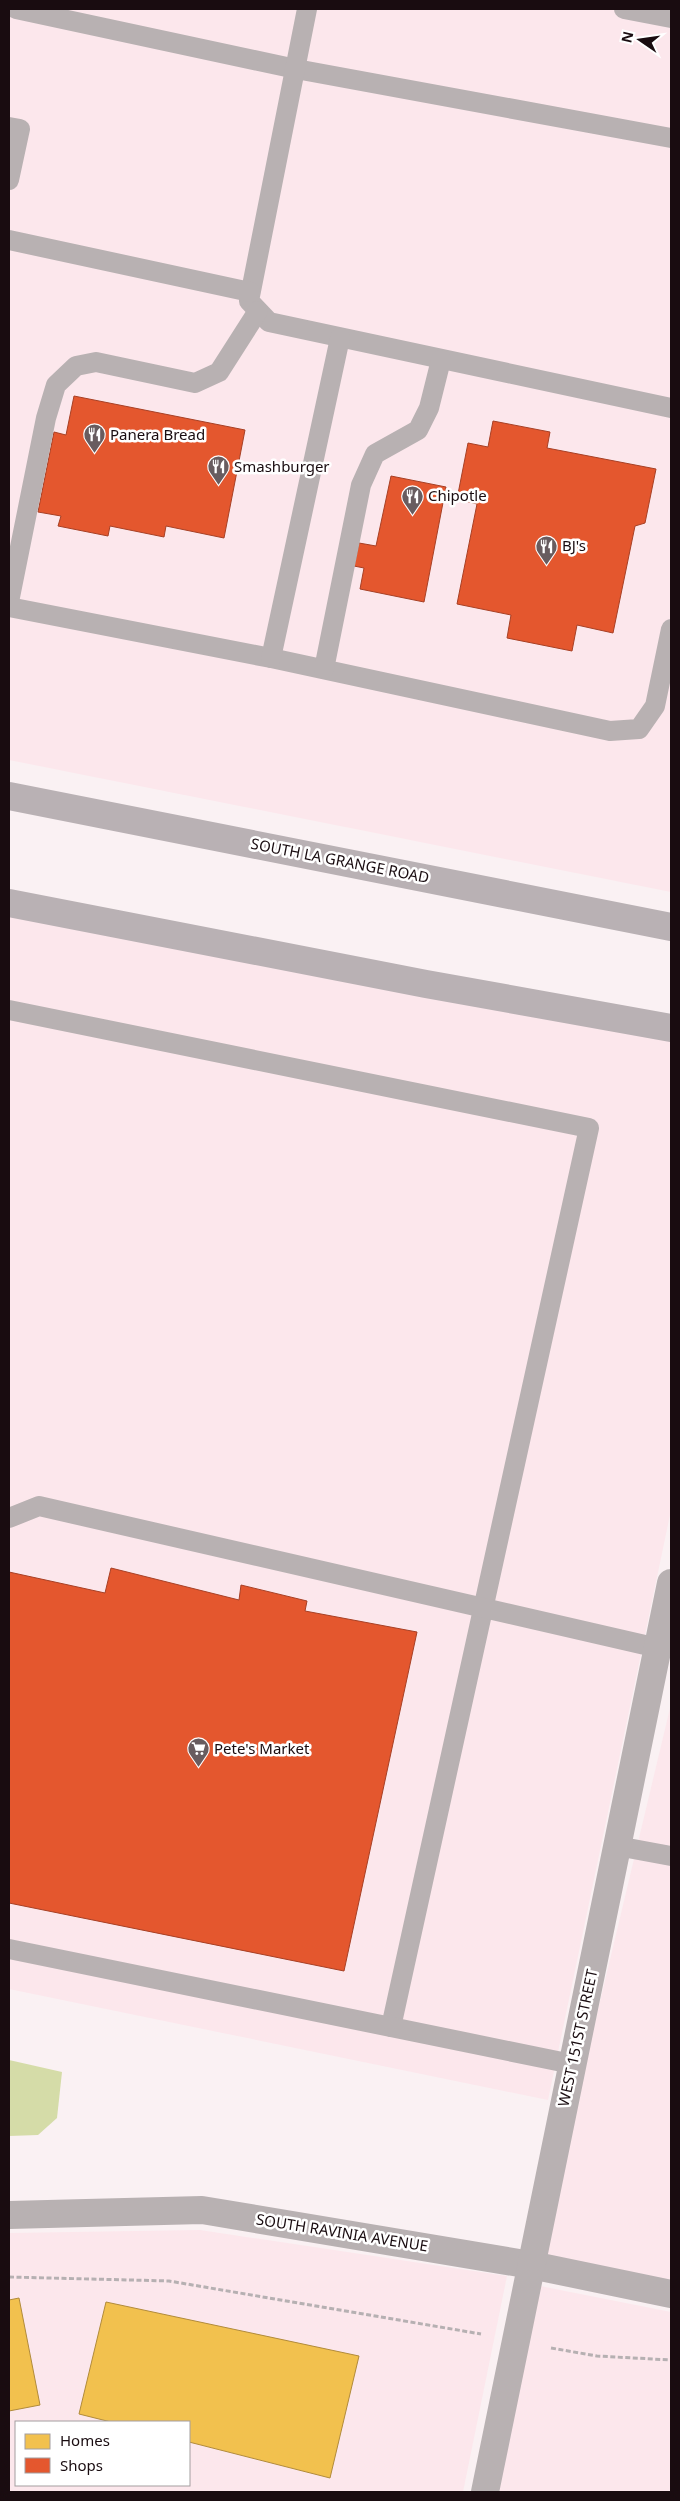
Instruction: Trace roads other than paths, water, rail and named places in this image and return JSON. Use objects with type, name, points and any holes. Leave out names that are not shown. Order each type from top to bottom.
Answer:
[{"type":"highway","name":"SOUTH LA GRANGE ROAD","points":[[9,796],[671,927]]},
{"type":"highway","points":[[9,903],[426,984],[671,1028]]},
{"type":"street","name":"WEST 151ST STREET","points":[[485,2492],[671,1583]]},
{"type":"street","name":"SOUTH RAVINIA AVENUE","points":[[9,2215],[202,2210],[531,2265],[671,2294]]},
{"type":"lane","points":[[16,9],[296,69],[671,138]]},
{"type":"lane","points":[[307,9],[250,292],[249,301],[258,311],[269,322],[671,408]]},
{"type":"lane","points":[[624,9],[671,18]]},
{"type":"lane","points":[[9,127],[20,129],[9,180]]},
{"type":"lane","points":[[9,240],[250,292]]},
{"type":"lane","points":[[9,602],[46,418],[56,386],[76,366],[96,362],[195,383],[219,372],[258,311]]},
{"type":"lane","points":[[270,658],[340,338]]},
{"type":"lane","points":[[324,670],[361,485],[375,454],[418,430],[429,408],[441,360]]},
{"type":"lane","points":[[9,607],[270,658],[610,731],[639,729],[655,706],[671,629]]},
{"type":"lane","points":[[9,1010],[589,1128],[390,2027]]},
{"type":"lane","points":[[9,1518],[40,1506],[658,1648]]},
{"type":"lane","points":[[617,1846],[671,1856]]},
{"type":"lane","points":[[9,1949],[572,2064]]},
{"type":"place","name":"Panera Bread","points":[[94,454]]},
{"type":"place","name":"Smashburger","points":[[218,486]]},
{"type":"place","name":"Chipotle","points":[[412,515]]},
{"type":"place","name":"BJ's","points":[[546,565]]},
{"type":"place","name":"Pete's Market","points":[[198,1768]]}]
